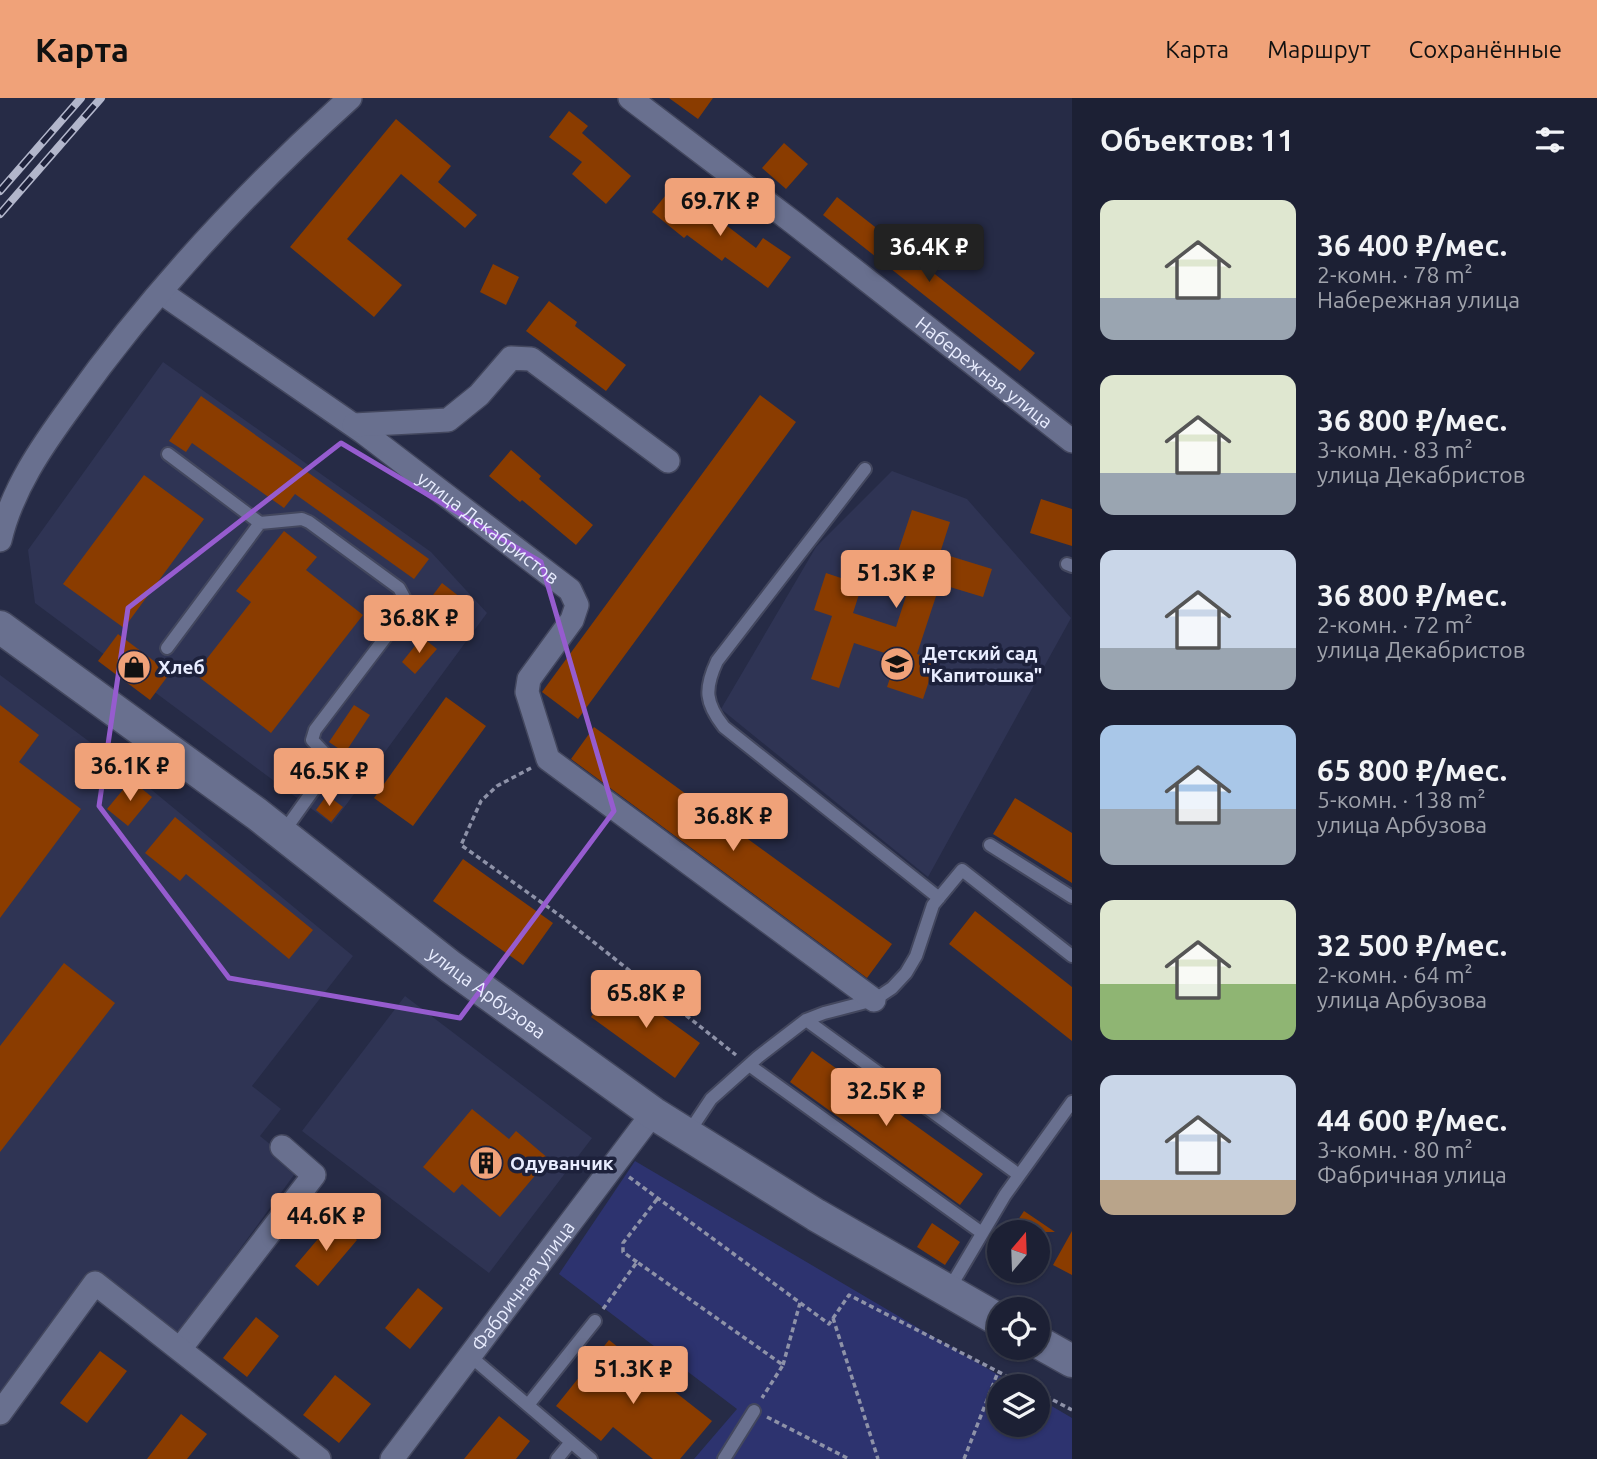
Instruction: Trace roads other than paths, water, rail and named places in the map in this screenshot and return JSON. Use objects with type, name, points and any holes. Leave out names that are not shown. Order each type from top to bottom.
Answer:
[{"type":"street","points":[[0,540],[4,524],[32,461],[104,360],[223,220],[350,98]]},
{"type":"street","name":"Набережная улица","points":[[630,98],[1072,442]]},
{"type":"street","name":"улица Декабристов","points":[[162,292],[354,425],[570,590],[577,606],[572,620],[529,679],[527,692],[548,759],[874,1000]]},
{"type":"street","points":[[354,425],[447,420],[479,395],[511,358],[531,359],[668,461]]},
{"type":"street","name":"улица Арбузова","points":[[0,627],[282,834],[451,967],[653,1113],[816,1215],[987,1313]]},
{"type":"street","name":"Фабричная улица","points":[[393,1459],[653,1113]]},
{"type":"street","points":[[180,1349],[314,1175],[282,1147]]},
{"type":"street","points":[[0,1413],[95,1283],[319,1459]]},
{"type":"street","points":[[1050,1349],[1072,1361]]},
{"type":"lane","points":[[168,454],[260,523],[302,519],[309,522],[399,588],[406,601],[404,613],[316,730],[312,740],[330,759],[329,768],[282,834]]},
{"type":"lane","points":[[865,469],[717,661],[707,690],[709,703],[724,727],[939,898]]},
{"type":"lane","points":[[167,648],[260,523]]},
{"type":"lane","points":[[990,845],[1072,897]]},
{"type":"lane","points":[[686,1135],[711,1099],[806,1020],[874,1000],[892,988],[906,973],[923,938],[933,905],[962,870],[1072,956]]},
{"type":"lane","points":[[806,1020],[1019,1175]]},
{"type":"lane","points":[[749,1065],[982,1233]]},
{"type":"lane","points":[[948,1291],[1019,1175],[1072,1102]]},
{"type":"lane","points":[[528,1405],[595,1321]]},
{"type":"lane","points":[[470,1356],[591,1459]]},
{"type":"lane","points":[[724,1459],[754,1411]]},
{"type":"lane","points":[[557,1459],[571,1442]]},
{"type":"railway","points":[[0,191],[81,98]]},
{"type":"railway","points":[[0,214],[101,98]]},
{"type":"place","name":"Детский сад \"Капитошка\"","points":[[897,664]]},
{"type":"place","name":"Хлеб","points":[[134,667]]},
{"type":"place","name":"Одуванчик","points":[[486,1163]]}]
